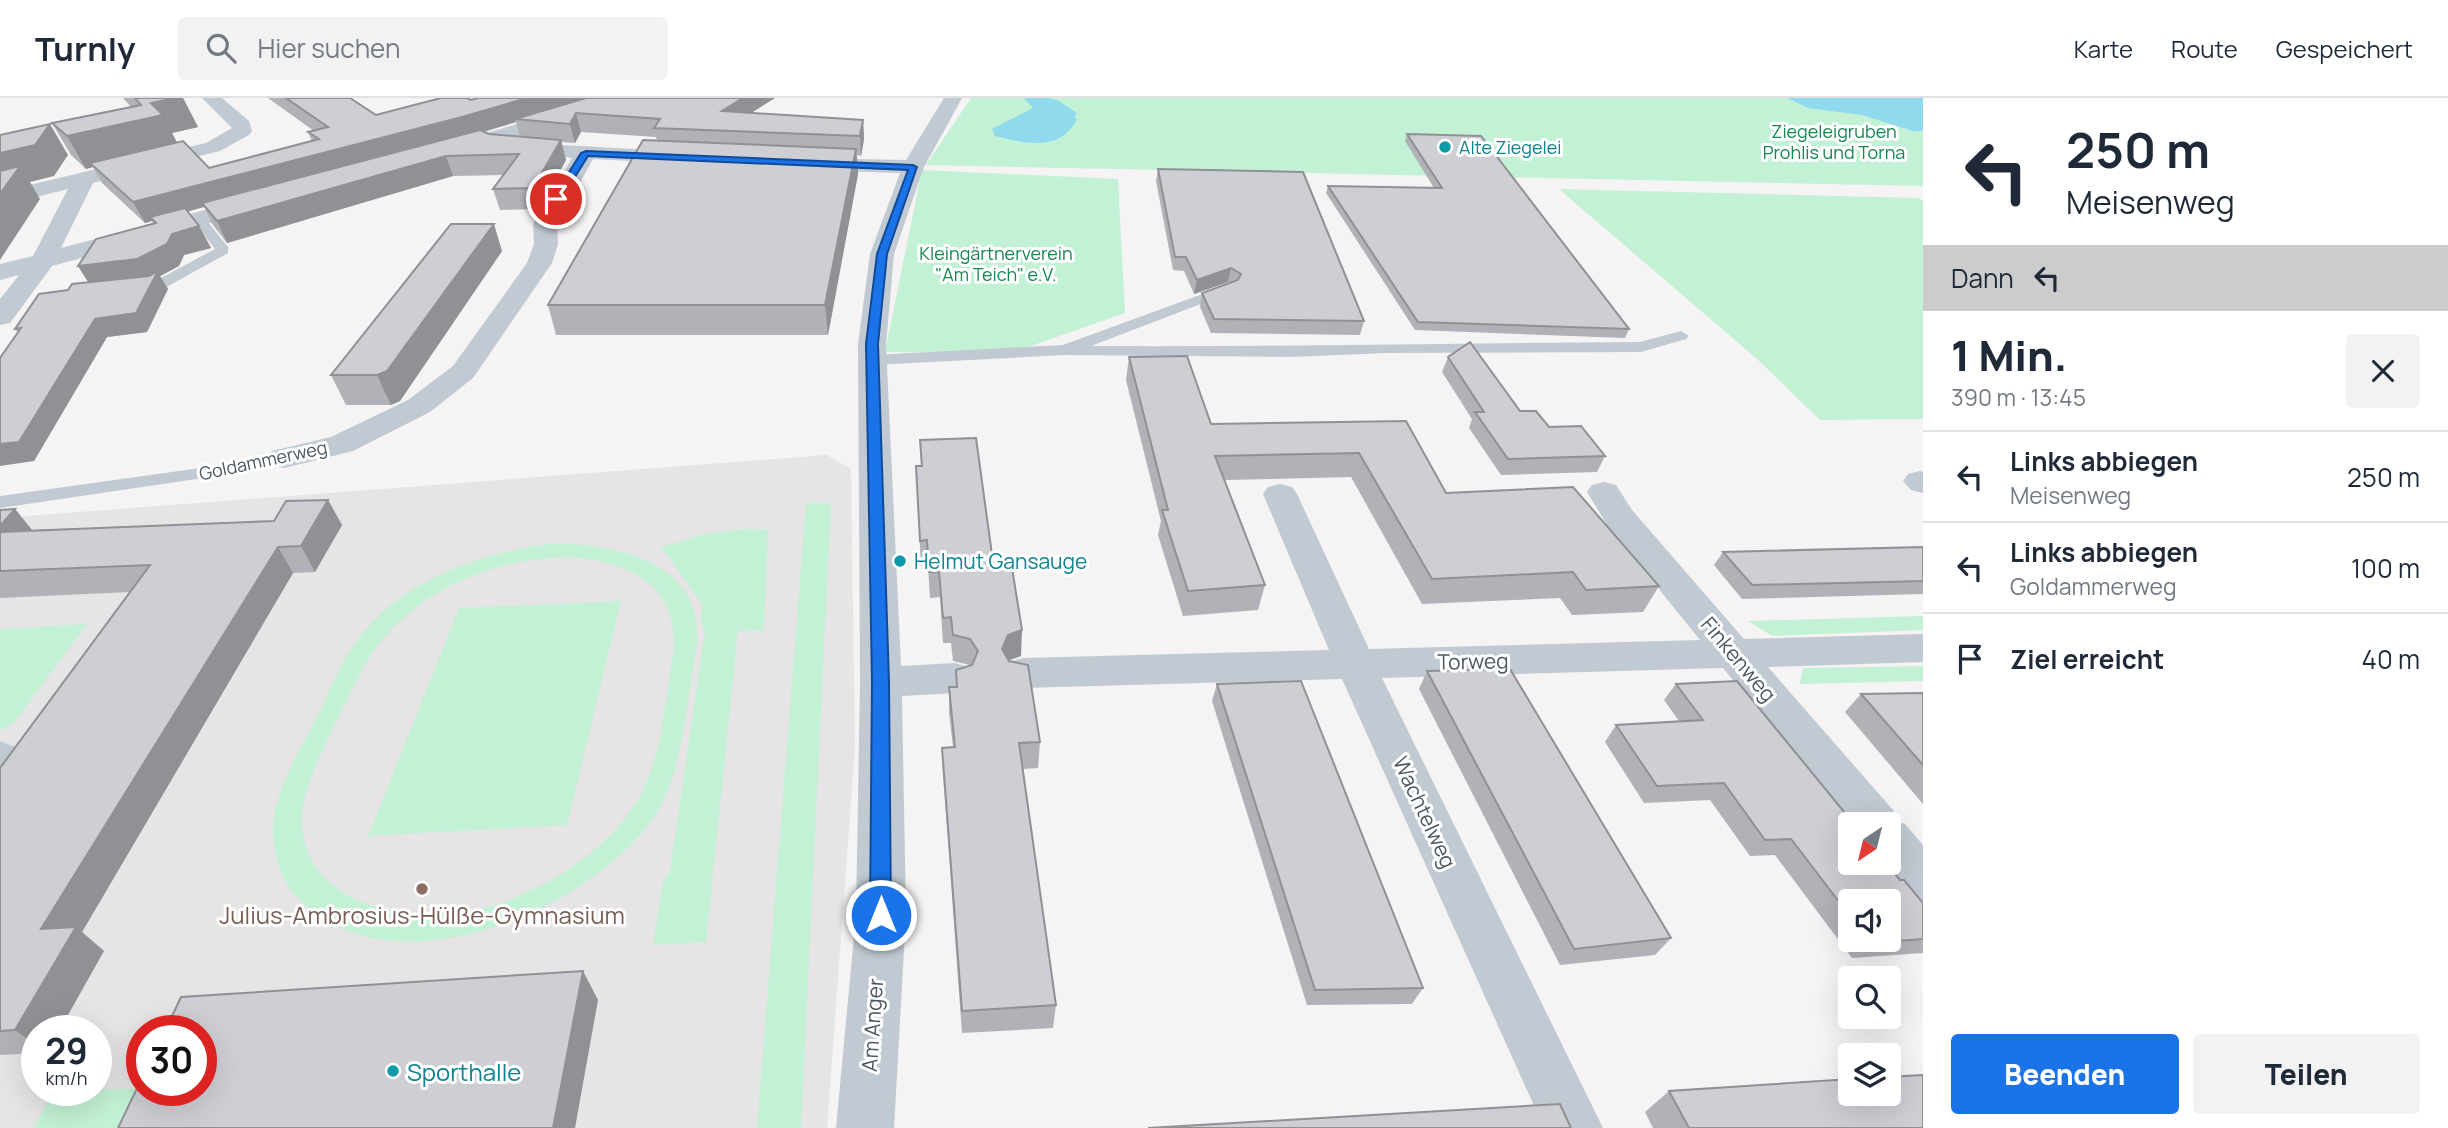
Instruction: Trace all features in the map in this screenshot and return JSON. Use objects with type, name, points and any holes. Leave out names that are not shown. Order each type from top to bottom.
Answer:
[{"type":"street","points":[[0,198],[213,147],[242,131],[242,125],[211,98]]},
{"type":"street","points":[[436,154],[623,98]]},
{"type":"street","name":"Am Anger","points":[[864,1128],[881,915],[881,682],[872,344],[882,254],[913,167],[953,98]]},
{"type":"street","points":[[476,144],[707,159]]},
{"type":"street","name":"Goldammerweg","points":[[284,458],[342,444],[419,406],[463,372],[538,263],[546,244],[545,224],[556,199],[586,153]]},
{"type":"street","points":[[788,163],[913,167]]},
{"type":"street","points":[[5,310],[43,262],[84,179]]},
{"type":"street","points":[[0,272],[277,198]]},
{"type":"street","name":"Finkenweg","points":[[1604,492],[1619,517],[1867,812]]},
{"type":"street","name":"Wachtelweg","points":[[1280,494],[1355,663],[1574,1128]]},
{"type":"street","name":"Torweg","points":[[1023,673],[1923,648]]},
{"type":"street","points":[[881,682],[954,678]]},
{"type":"street","points":[[1901,854],[1923,880]]},
{"type":"lane","points":[[128,291],[154,288],[223,250],[198,219]]},
{"type":"lane","points":[[1065,350],[1229,288]]},
{"type":"lane","points":[[5,310],[36,301]]},
{"type":"lane","points":[[873,360],[1065,350],[1290,352],[1387,348],[1641,347],[1681,336]]},
{"type":"lane","name":"Goldammerweg","points":[[0,502],[258,465],[284,458]]},
{"type":"lane","points":[[0,750],[10,755],[0,769]]},
{"type":"shaded area","name":"Julius-Ambrosius-Hülße-Gymnasium","points":[[827,455],[851,469],[855,747],[827,1128],[0,1128],[0,518]]},
{"type":"green space","name":"Ziegeleigruben Prohlis und Torna","points":[[971,98],[1923,98],[1923,186],[926,165]]},
{"type":"green space","name":"Kleingärtnerverein \"Am Teich\" e.V.","points":[[922,170],[1118,179],[1125,313],[1011,353],[885,352]]},
{"type":"green space","points":[[1559,189],[1918,198],[1923,201],[1923,419],[1820,420],[1756,358]]},
{"type":"green space","points":[[806,503],[831,503],[801,1128],[757,1128]]},
{"type":"green space","points":[[745,529],[768,530],[764,630],[738,631],[706,942],[653,945],[663,882],[670,871],[705,632],[701,622],[702,604],[661,547],[704,534]]},
{"type":"green space","points":[[558,543],[608,549],[654,564],[673,577],[687,595],[696,617],[697,645],[677,759],[671,782],[652,820],[621,854],[581,886],[533,912],[482,931],[430,941],[379,939],[333,924],[294,894],[289,887],[278,862],[273,827],[278,798],[284,783],[350,650],[384,611],[403,596],[440,575],[497,554]],"holes":[[[569,557],[628,570],[644,579],[657,591],[667,606],[672,625],[674,648],[656,754],[641,793],[619,826],[590,853],[558,876],[504,902],[475,910],[442,914],[407,913],[374,906],[345,893],[321,874],[306,847],[302,813],[310,779],[366,662],[384,637],[405,616],[428,599],[481,573],[509,564],[539,559]]]},
{"type":"green space","points":[[621,601],[567,825],[368,836],[459,608]]},
{"type":"green space","points":[[1923,616],[1923,630],[1772,636],[1748,621]]},
{"type":"green space","points":[[87,624],[14,723],[0,731],[0,629]]},
{"type":"green space","points":[[1923,666],[1923,681],[1800,684],[1803,668]]},
{"type":"green space","points":[[112,1089],[126,1089],[126,1106],[141,1106],[139,1128],[33,1128],[45,1106],[112,1106]]},
{"type":"water","points":[[1024,98],[1049,98],[1059,101],[1077,113],[1074,117],[1077,119],[1070,130],[1051,141],[1029,143],[995,136],[992,129],[1033,108]]},
{"type":"water","points":[[1787,98],[1923,98],[1923,131],[1913,131],[1862,115],[1808,108]]},
{"type":"building","points":[[135,98],[176,98],[151,103],[163,115],[67,136],[52,123],[141,105]]},
{"type":"building","points":[[286,98],[350,98],[376,115],[441,98],[527,98],[133,202],[90,163],[183,141],[209,168],[319,139],[308,132],[328,127]]},
{"type":"building","points":[[586,98],[743,98],[722,111],[863,120],[860,136],[654,128],[660,119],[576,113],[570,124],[515,119]]},
{"type":"building","points":[[50,124],[35,145],[0,153],[0,135]]},
{"type":"building","points":[[480,130],[489,134],[561,140],[533,188],[493,189],[519,154],[446,156],[217,221],[202,203]]},
{"type":"building","points":[[1407,134],[1481,136],[1629,329],[1418,322],[1328,186],[1442,188]]},
{"type":"building","points":[[643,140],[856,149],[825,305],[548,305]]},
{"type":"building","points":[[20,166],[0,194],[0,171]]},
{"type":"building","points":[[1158,169],[1303,172],[1364,321],[1214,319],[1202,293],[1238,280],[1241,274],[1231,268],[1197,280],[1186,257],[1175,257]]},
{"type":"building","points":[[185,208],[199,226],[172,234],[167,244],[137,259],[78,266],[96,239],[156,223],[150,217]]},
{"type":"building","points":[[451,224],[494,224],[387,371],[377,375],[331,375]]},
{"type":"building","points":[[158,271],[136,313],[95,319],[19,442],[0,444],[0,358],[21,328],[15,329],[39,294],[68,290],[72,284],[149,276]]},
{"type":"building","points":[[1470,342],[1520,411],[1536,411],[1549,427],[1581,426],[1605,456],[1508,459],[1475,412],[1484,412],[1448,357]]},
{"type":"building","points":[[1187,356],[1211,424],[1406,421],[1446,493],[1573,487],[1659,586],[1586,590],[1573,572],[1432,579],[1359,453],[1215,456],[1265,585],[1188,591],[1162,510],[1168,510],[1129,357]]},
{"type":"building","points":[[976,438],[994,569],[1012,568],[1022,630],[1008,635],[1002,649],[1009,661],[1028,665],[1040,742],[1019,743],[1056,1005],[962,1011],[942,748],[955,747],[949,687],[957,687],[956,670],[972,665],[978,651],[970,639],[953,635],[951,617],[943,618],[939,572],[929,572],[927,540],[920,541],[916,466],[922,466],[920,440]]},
{"type":"building","points":[[328,500],[301,546],[278,547],[41,929],[76,927],[24,1015],[21,1015],[15,1030],[0,1031],[0,768],[150,565],[0,571],[0,532],[274,521],[286,501]]},
{"type":"building","points":[[15,509],[0,526],[0,510]]},
{"type":"building","points":[[1923,547],[1923,581],[1752,585],[1723,552]]},
{"type":"building","points":[[1510,669],[1671,938],[1574,949],[1427,671]]},
{"type":"building","points":[[1301,681],[1423,988],[1315,990],[1217,684]]},
{"type":"building","points":[[1737,681],[1844,812],[1838,812],[1838,875],[1896,875],[1904,880],[1923,903],[1923,939],[1901,941],[1901,889],[1838,889],[1838,900],[1791,839],[1765,840],[1724,783],[1657,786],[1616,725],[1703,720],[1676,684]]},
{"type":"building","points":[[1923,693],[1923,765],[1861,694]]},
{"type":"building","name":"Sporthalle","points":[[583,971],[553,1128],[118,1128],[129,1106],[217,1106],[217,1015],[173,1015],[181,997]]},
{"type":"building","points":[[1923,1075],[1923,1128],[1689,1128],[1669,1091],[1838,1080],[1838,1106],[1901,1106],[1901,1076]]},
{"type":"building","points":[[1560,1104],[1571,1128],[1148,1128]]},
{"type":"place","name":"Alte Ziegelei","points":[[1445,147]]},
{"type":"place","name":"Helmut Gansauge","points":[[900,561]]},
{"type":"place","name":"Julius-Ambrosius-Hülße-Gymnasium","points":[[422,889]]},
{"type":"place","name":"Sporthalle","points":[[393,1071]]},
{"type":"route","points":[[556,199],[586,153],[913,167],[882,254],[872,344],[881,682],[881,915]]}]
